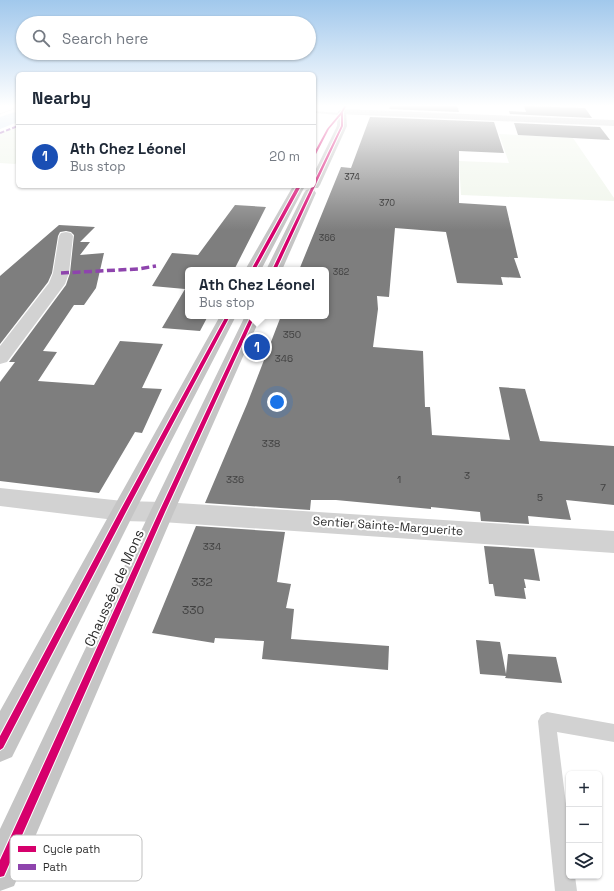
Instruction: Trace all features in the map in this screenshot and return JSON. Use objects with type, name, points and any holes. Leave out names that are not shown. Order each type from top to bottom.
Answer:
[{"type":"main road","points":[[316,182],[332,147]]},
{"type":"main road","points":[[255,267],[297,188]]},
{"type":"main road","points":[[275,267],[313,188]]},
{"type":"main road","name":"Chaussée de Mons","points":[[0,745],[226,319]]},
{"type":"main road","name":"Chaussée de Mons","points":[[17,835],[162,512],[252,319]]},
{"type":"main road","name":"Chaussée de Mons","points":[[0,872],[10,850]]},
{"type":"street","points":[[0,358],[57,284],[61,273],[66,236]]},
{"type":"street","name":"Sentier Sainte-Marguerite","points":[[0,497],[123,511],[162,512],[614,542]]},
{"type":"lane","points":[[566,891],[547,721],[614,733]]},
{"type":"shaded area","points":[[0,147],[16,147],[16,163],[0,163]]},
{"type":"shaded area","points":[[503,147],[579,147],[614,198],[614,201],[461,195],[459,161],[509,163]]},
{"type":"building","points":[[359,147],[502,147],[504,153],[459,151],[459,203],[506,206],[518,258],[514,258],[521,278],[501,277],[503,285],[457,283],[446,232],[395,228],[389,297],[377,296],[378,309],[373,347],[423,351],[425,407],[430,407],[432,435],[510,440],[499,387],[525,389],[540,441],[614,446],[614,505],[566,500],[571,520],[528,516],[529,524],[481,521],[480,512],[336,500],[311,500],[310,510],[205,503],[247,404],[280,319],[329,319],[329,267],[300,267],[341,167],[351,168]]},
{"type":"building","points":[[235,205],[266,207],[236,267],[185,267],[185,289],[152,286],[172,253],[198,255]]},
{"type":"building","points":[[59,225],[95,227],[80,242],[90,242],[80,255],[104,253],[96,288],[84,305],[74,305],[43,351],[57,352],[38,381],[94,385],[120,341],[163,344],[142,388],[162,389],[142,433],[135,432],[99,493],[0,481],[0,382],[15,362],[9,362],[66,285],[70,273],[74,235],[71,232],[60,232],[52,273],[48,282],[0,344],[0,276]]},
{"type":"building","points":[[185,289],[185,319],[206,319],[200,331],[162,328]]},
{"type":"building","points":[[196,526],[285,532],[277,582],[291,584],[286,608],[294,609],[291,639],[389,646],[388,670],[262,659],[264,641],[215,638],[214,643],[152,633]]},
{"type":"building","points":[[484,546],[534,549],[540,581],[524,579],[526,599],[495,596],[493,584],[489,584]]},
{"type":"building","points":[[476,640],[500,642],[506,674],[508,654],[556,657],[562,683],[505,678],[506,676],[480,674]]},
{"type":"marked path","points":[[61,273],[138,269],[156,266]]},
{"type":"cycle path","points":[[316,152],[319,147]]},
{"type":"cycle path","points":[[316,181],[332,147]]},
{"type":"cycle path","points":[[255,267],[298,188]]},
{"type":"cycle path","points":[[275,267],[313,188]]},
{"type":"cycle path","points":[[0,745],[226,319]]},
{"type":"cycle path","points":[[17,835],[162,512],[252,319]]},
{"type":"cycle path","points":[[0,872],[10,850]]},
{"type":"place","name":"Ath Chez Léonel","points":[[257,347]]}]
